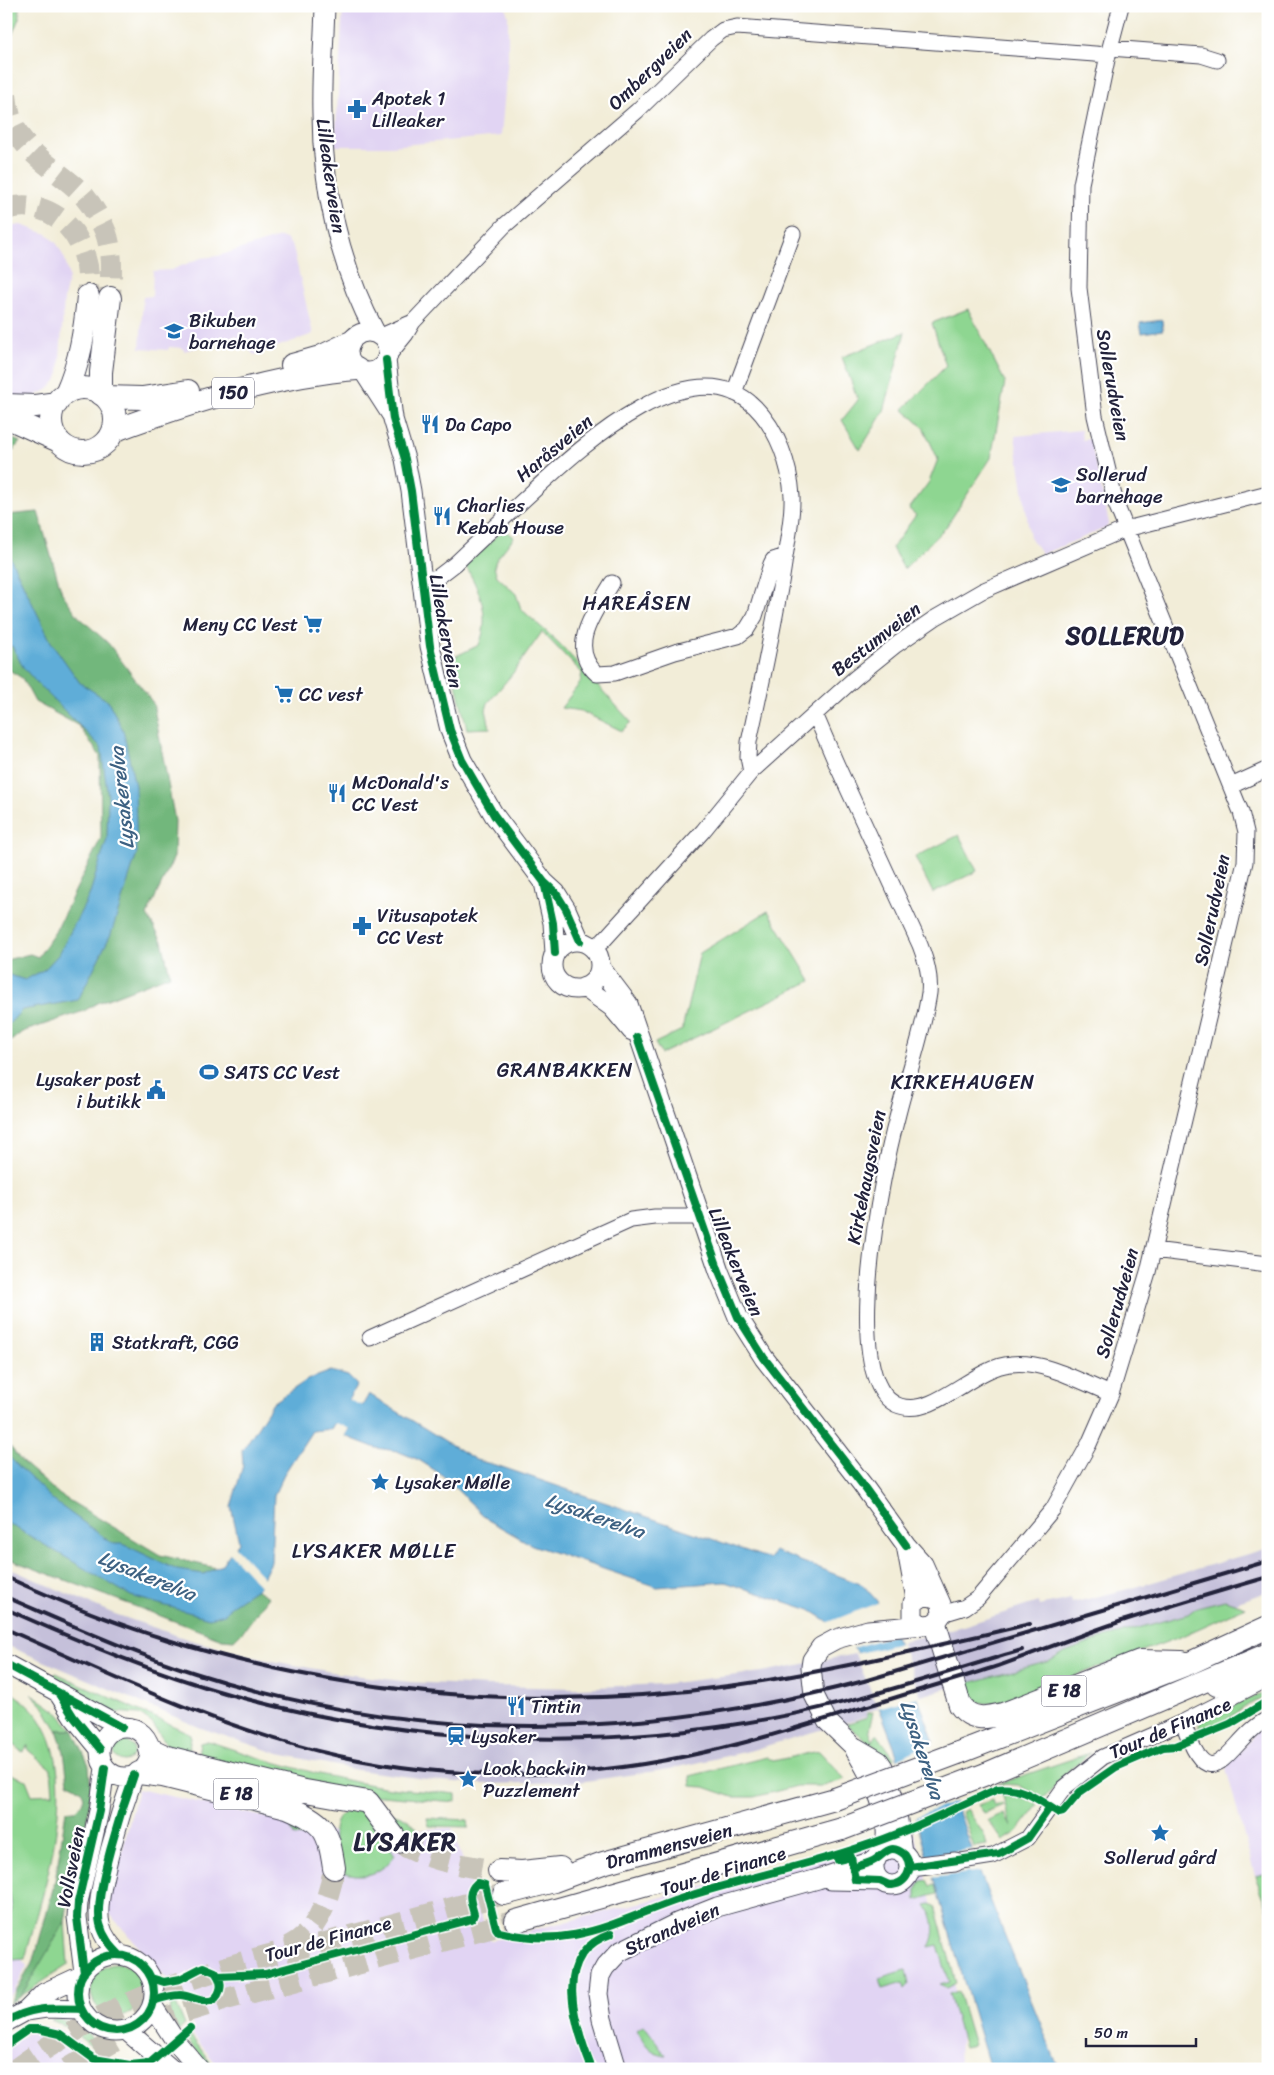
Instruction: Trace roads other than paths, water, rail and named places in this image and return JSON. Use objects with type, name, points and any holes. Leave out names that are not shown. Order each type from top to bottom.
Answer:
[{"type":"highway","points":[[59,441],[52,429],[53,401],[77,364],[85,330],[88,296]]},
{"type":"highway","points":[[110,298],[101,372],[103,395],[114,413],[113,431]]},
{"type":"highway","name":"150","points":[[53,401],[73,390],[87,388],[103,395],[142,398],[188,392],[308,360],[352,340]]},
{"type":"highway","name":"150","points":[[59,441],[79,452],[90,451],[106,443],[113,431],[167,410],[302,376],[360,370]]},
{"type":"highway","points":[[6,405],[53,401]]},
{"type":"highway","points":[[6,416],[59,441]]},
{"type":"highway","name":"E 18","points":[[934,1615],[954,1687],[964,1711],[973,1717],[983,1718],[1003,1714],[1140,1661],[1190,1663],[1268,1627]]},
{"type":"highway","name":"E 18","points":[[1187,1690],[1268,1654]]},
{"type":"highway","name":"Drammensveien","points":[[504,1894],[554,1881],[603,1863],[835,1799],[1190,1663]]},
{"type":"highway","points":[[1187,1690],[1268,1677]]},
{"type":"highway","name":"Drammensveien","points":[[516,1921],[842,1829],[986,1774],[1187,1690]]},
{"type":"highway","name":"E 18","points":[[150,1749],[167,1757],[300,1790],[368,1802],[398,1842]]},
{"type":"highway","name":"E 18","points":[[137,1774],[185,1781],[298,1812],[318,1823],[327,1832],[334,1868]]},
{"type":"highway","name":"E 18","points":[[499,1871],[522,1872],[603,1863]]},
{"type":"main road","name":"Lilleakerveien","points":[[325,6],[322,113],[324,152],[334,220],[352,285],[378,334]]},
{"type":"main road","name":"Lilleakerveien","points":[[352,285],[352,340]]},
{"type":"main road","points":[[364,331],[378,334],[387,345],[387,358],[377,370],[360,370],[347,354],[352,340],[364,331]]},
{"type":"main road","name":"Lilleakerveien","points":[[387,358],[393,418],[405,459],[411,491],[434,672],[450,730],[462,760],[494,815],[544,882],[556,893],[587,945]]},
{"type":"main road","name":"Lilleakerveien","points":[[360,370],[393,418]]},
{"type":"main road","name":"Lilleakerveien","points":[[544,882],[553,928],[555,953]]},
{"type":"main road","points":[[563,944],[587,945],[597,953],[600,967],[595,980],[584,987],[573,989],[558,981],[552,965],[555,953],[563,944]]},
{"type":"main road","name":"Lilleakerveien","points":[[600,967],[628,1004],[637,1037],[731,1303],[764,1358],[862,1484],[906,1545],[923,1564],[934,1615],[913,1618],[914,1603],[906,1545]]},
{"type":"main road","name":"Lilleakerveien","points":[[584,987],[612,1007],[637,1037]]},
{"type":"main road","points":[[880,1881],[875,1871],[893,1858],[896,1805],[883,1767],[879,1761],[853,1746],[827,1720],[814,1695],[811,1667],[815,1654],[836,1639],[897,1622],[934,1615],[925,1595],[914,1603],[897,1622]]},
{"type":"main road","points":[[6,1664],[122,1727],[135,1729],[140,1732],[148,1742],[150,1749],[148,1762],[137,1774],[118,1776],[105,1768],[100,1749],[73,1716],[60,1694]]},
{"type":"main road","points":[[100,1749],[107,1734],[122,1727]]},
{"type":"main road","name":"Vollsveien","points":[[83,1974],[77,1917],[78,1902],[103,1793],[105,1768]]},
{"type":"main road","name":"Vollsveien","points":[[120,1956],[103,1933],[100,1923],[99,1899],[120,1819],[137,1774]]},
{"type":"main road","name":"Strandveien","points":[[818,1879],[880,1881],[889,1885],[899,1884],[907,1877],[893,1858]]},
{"type":"main road","name":"Strandveien","points":[[617,2069],[599,2006],[600,1976],[612,1958],[636,1942],[696,1915],[769,1891],[893,1858],[954,1862]]},
{"type":"main road","points":[[6,2022],[26,2011],[44,1993],[83,1974],[99,1959],[120,1956],[134,1960],[146,1970],[154,1990],[152,2005],[142,2020],[126,2030],[116,2031],[100,2027],[87,2018],[82,2009],[78,1992],[83,1974]]},
{"type":"main road","points":[[152,2005],[176,2042],[199,2069]]},
{"type":"main road","points":[[26,2011],[46,2008],[82,2009]]},
{"type":"main road","points":[[126,2030],[171,2069]]},
{"type":"street","name":"Sollerudveien","points":[[934,1615],[965,1607],[978,1598],[1042,1524],[1075,1471],[1111,1394],[1130,1335],[1153,1250],[1245,862],[1246,832],[1241,812],[1116,504],[1095,416],[1079,288],[1081,184],[1109,51],[1122,6]]},
{"type":"street","name":"Ombergveien","points":[[387,358],[413,322],[504,226],[637,112],[711,39],[723,30],[737,27],[1109,51]]},
{"type":"street","points":[[1109,51],[1201,55],[1217,60]]},
{"type":"street","points":[[734,393],[793,234]]},
{"type":"street","name":"Ombergveien","points":[[378,334],[413,322]]},
{"type":"street","name":"Haråsveien","points":[[421,580],[438,577],[455,564],[565,462],[624,416],[654,400],[676,393],[705,388],[734,393],[744,398],[763,415],[777,439],[790,479],[792,513],[749,742],[748,757],[751,772]]},
{"type":"street","name":"Bestumveien","points":[[587,945],[603,941],[703,831],[751,772],[896,645],[953,606],[1126,529],[1268,493]]},
{"type":"street","points":[[612,583],[583,640],[584,659],[597,674],[615,673],[675,652],[738,636],[747,629],[755,616],[773,560],[785,556]]},
{"type":"street","name":"Kirkehaugsveien","points":[[815,714],[920,945],[929,971],[927,1003],[896,1119],[874,1233],[867,1296],[867,1321],[871,1361],[879,1390],[890,1401],[901,1407],[918,1407],[935,1402],[992,1368],[1022,1363],[1048,1369],[1111,1394]]},
{"type":"street","points":[[1231,786],[1268,768]]},
{"type":"street","name":"Lilleakerveien","points":[[370,1338],[631,1220],[655,1217],[700,1217]]},
{"type":"street","points":[[1153,1250],[1268,1264]]},
{"type":"street","points":[[954,1862],[999,1854],[1028,1838],[1064,1788],[1103,1757],[1183,1722],[1268,1677]]},
{"type":"street","points":[[1183,1722],[1189,1741],[1197,1755],[1209,1763],[1217,1764],[1224,1760],[1248,1731],[1268,1719]]},
{"type":"water","points":[[1162,320],[1163,330],[1142,333],[1140,323]]},
{"type":"water","points":[[6,549],[51,642],[80,683],[108,701],[123,730],[135,786],[137,853],[111,934],[78,1000],[22,1010],[6,1027],[6,974],[25,980],[45,969],[59,954],[89,896],[107,839],[108,797],[101,747],[35,681],[23,667],[12,646],[6,647],[6,628],[9,628],[6,601]]},
{"type":"water","points":[[331,1371],[348,1376],[357,1385],[331,1429],[312,1431],[284,1474],[274,1495],[271,1562],[258,1588],[231,1606],[225,1614],[209,1618],[131,1596],[6,1522],[6,1454],[54,1501],[113,1544],[123,1544],[177,1570],[204,1574],[221,1565],[239,1542],[231,1507],[243,1465],[242,1451],[273,1403],[307,1380]]},
{"type":"water","points":[[369,1394],[476,1460],[499,1466],[770,1559],[774,1551],[863,1585],[877,1601],[899,1644],[988,1894],[1059,2069],[990,2069],[894,1746],[858,1653],[826,1620],[810,1610],[725,1582],[657,1587],[532,1545],[488,1520],[442,1475],[419,1460],[397,1451],[376,1448],[345,1436]]},
{"type":"waterway","name":"Lysakerelva","points":[[306,1414],[339,1410],[387,1431]]},
{"type":"tunnel","points":[[6,95],[9,112],[21,138],[39,158],[79,191],[89,202],[100,220],[110,249],[110,298]]},
{"type":"tunnel","points":[[6,209],[19,206],[32,207],[44,210],[66,224],[74,234],[85,258],[88,272],[88,296]]},
{"type":"tunnel","points":[[398,1842],[435,1858],[460,1865],[499,1871]]},
{"type":"tunnel","points":[[288,1947],[307,1933],[320,1914],[329,1891],[334,1868]]},
{"type":"tunnel","points":[[16,2069],[76,2030],[107,2014],[139,1999],[205,1974],[239,1963],[325,1943],[504,1894]]},
{"type":"tunnel","points":[[67,2069],[126,2034],[168,2017],[223,2000],[516,1921]]},
{"type":"railway","points":[[6,1597],[171,1665],[278,1696],[362,1713],[445,1723],[529,1726],[612,1723],[696,1715],[780,1701],[864,1681],[1268,1561]]},
{"type":"railway","points":[[6,1577],[66,1603],[127,1626],[168,1640],[237,1659],[307,1675],[378,1686],[449,1694],[521,1698],[665,1693],[736,1685],[847,1665],[1030,1624]]},
{"type":"railway","points":[[6,1629],[170,1701],[253,1732],[296,1745],[339,1756],[425,1770],[469,1773],[557,1773],[601,1770],[644,1764],[711,1751],[759,1739],[983,1671],[1122,1621],[1268,1577]]},
{"type":"railway","points":[[6,1609],[118,1656],[174,1677],[232,1695],[366,1724],[433,1733],[501,1738],[569,1739],[637,1736],[705,1729],[773,1718],[868,1696],[1022,1650]]},
{"type":"place","name":"Apotek 1 Lilleaker","points":[[357,109]]},
{"type":"place","name":"Bikuben barnehage","points":[[174,331]]},
{"type":"place","name":"Da Capo","points":[[430,424]]},
{"type":"place","name":"Sollerud barnehage","points":[[1061,485]]},
{"type":"place","name":"Charlies Kebab House","points":[[442,516]]},
{"type":"place","name":"Meny CC Vest","points":[[313,624]]},
{"type":"place","name":"CC vest","points":[[284,694]]},
{"type":"place","name":"McDonald's CC Vest","points":[[337,793]]},
{"type":"place","name":"Vitusapotek CC Vest","points":[[362,926]]},
{"type":"place","name":"SATS CC Vest","points":[[209,1072]]},
{"type":"place","name":"Lysaker post i butikk","points":[[156,1090]]},
{"type":"place","name":"Statkraft, CGG","points":[[97,1342]]},
{"type":"place","name":"Lysaker Mølle","points":[[380,1482]]},
{"type":"place","name":"Tintin","points":[[516,1706]]},
{"type":"place","name":"Lysaker","points":[[456,1736]]},
{"type":"place","name":"Look back in Puzzlement","points":[[468,1779]]},
{"type":"place","name":"Sollerud gård","points":[[1160,1833]]},
{"type":"district","name":"HAREÅSEN","points":[[637,603]]},
{"type":"district","name":"SOLLERUD","points":[[1125,636]]},
{"type":"district","name":"GRANBAKKEN","points":[[565,1070]]},
{"type":"district","name":"KIRKEHAUGEN","points":[[963,1082]]},
{"type":"district","name":"LYSAKER MØLLE","points":[[374,1551]]},
{"type":"district","name":"LYSAKER","points":[[405,1842]]}]
